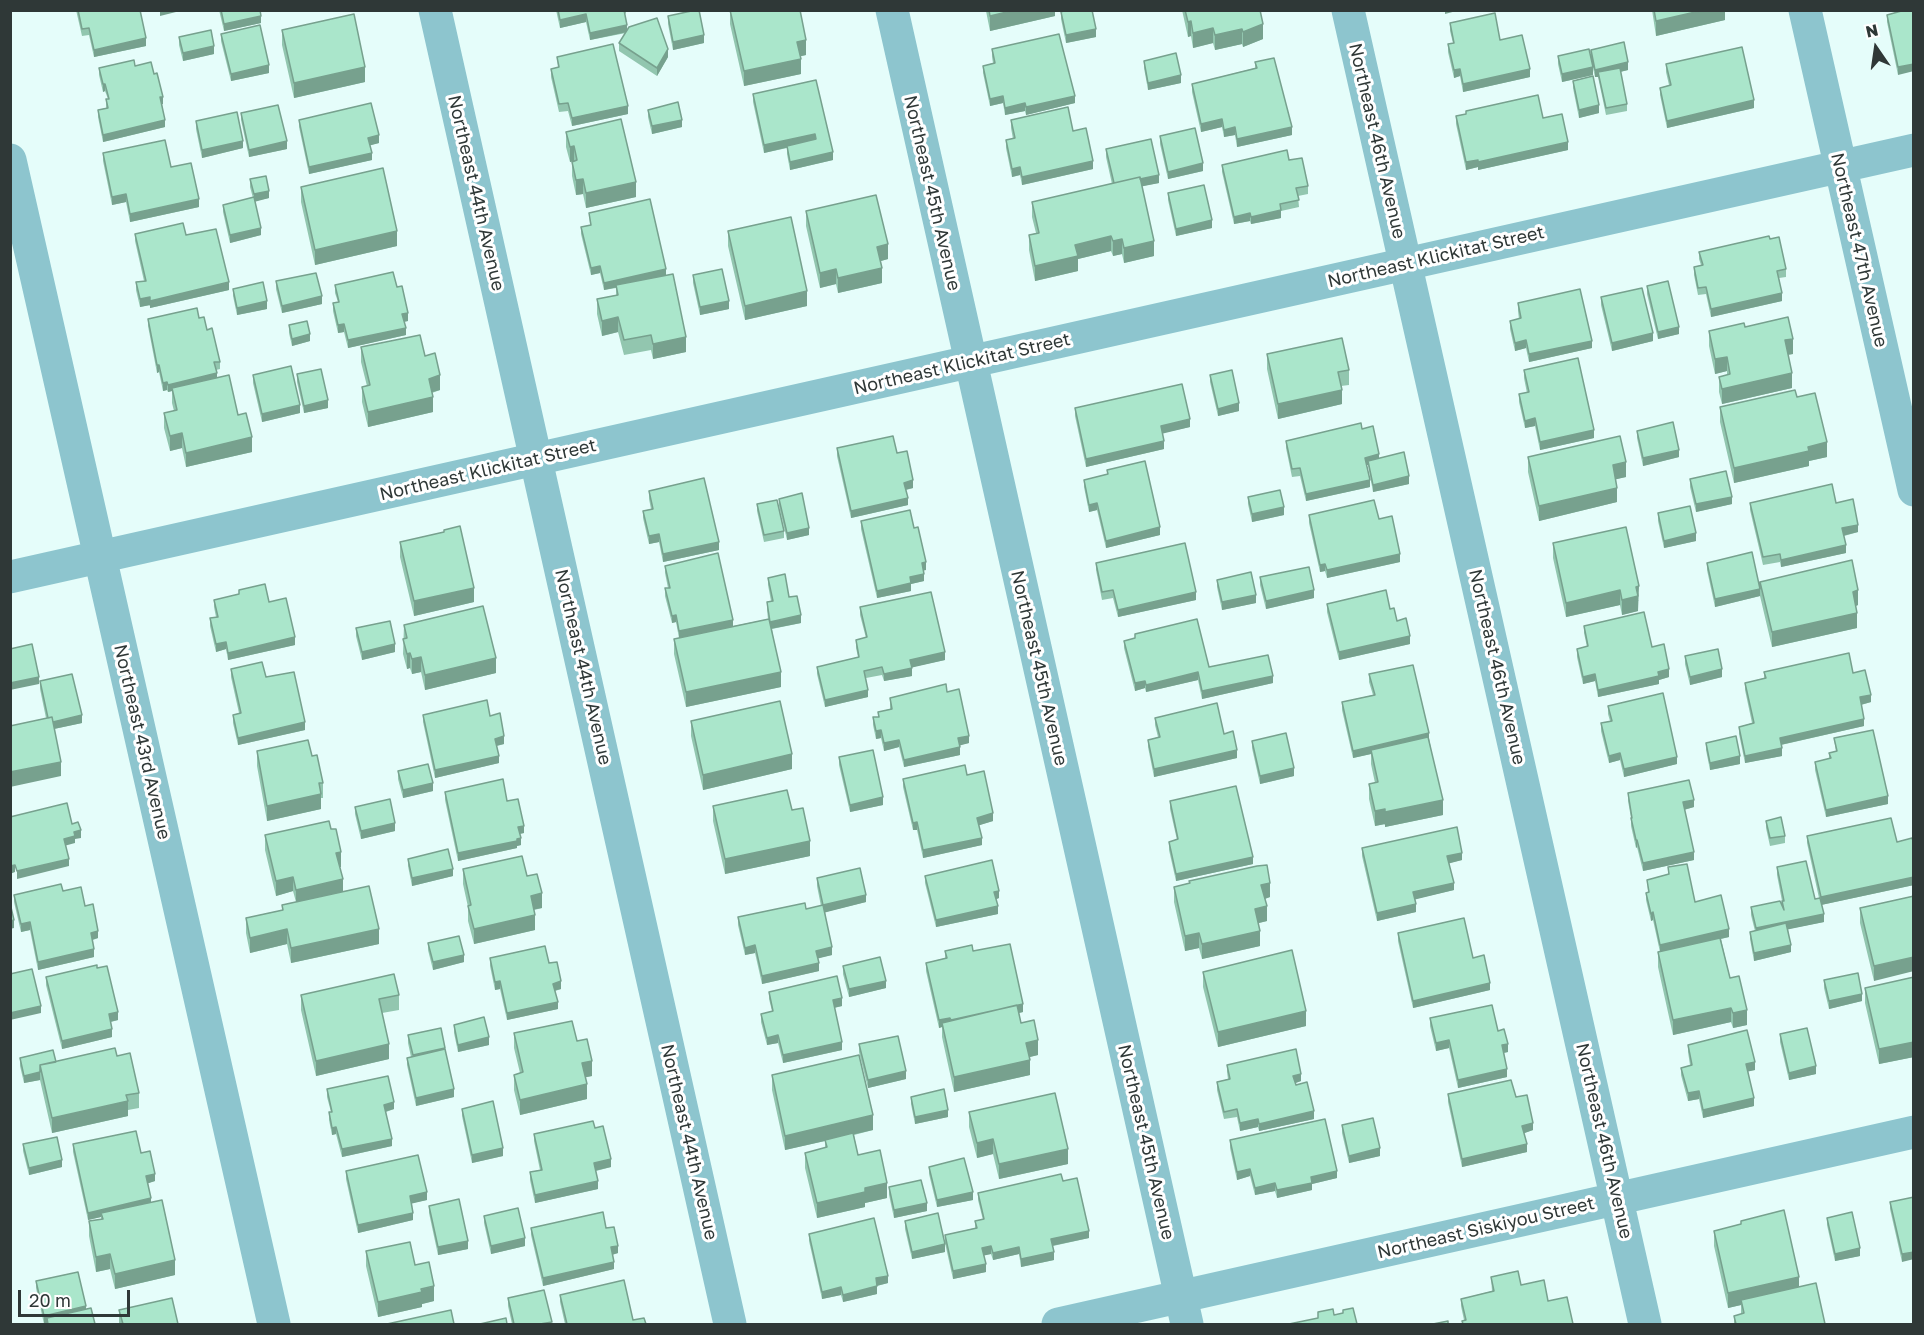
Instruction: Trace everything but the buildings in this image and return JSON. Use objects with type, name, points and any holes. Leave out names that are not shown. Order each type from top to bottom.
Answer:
[{"type":"street","name":"Northeast 44th Avenue","points":[[435,10],[730,1324]]},
{"type":"street","name":"Northeast 45th Avenue","points":[[892,10],[1184,1311]]},
{"type":"street","name":"Northeast 46th Avenue","points":[[1348,10],[1646,1324]]},
{"type":"street","name":"Northeast 47th Avenue","points":[[1805,10],[1914,490]]},
{"type":"street","name":"Northeast Klickitat Street","points":[[10,577],[1914,150]]},
{"type":"street","name":"Northeast 43rd Avenue","points":[[10,160],[274,1324]]},
{"type":"street","name":"Northeast Siskiyou Street","points":[[1058,1324],[1184,1311],[1617,1198],[1914,1132]]}]
